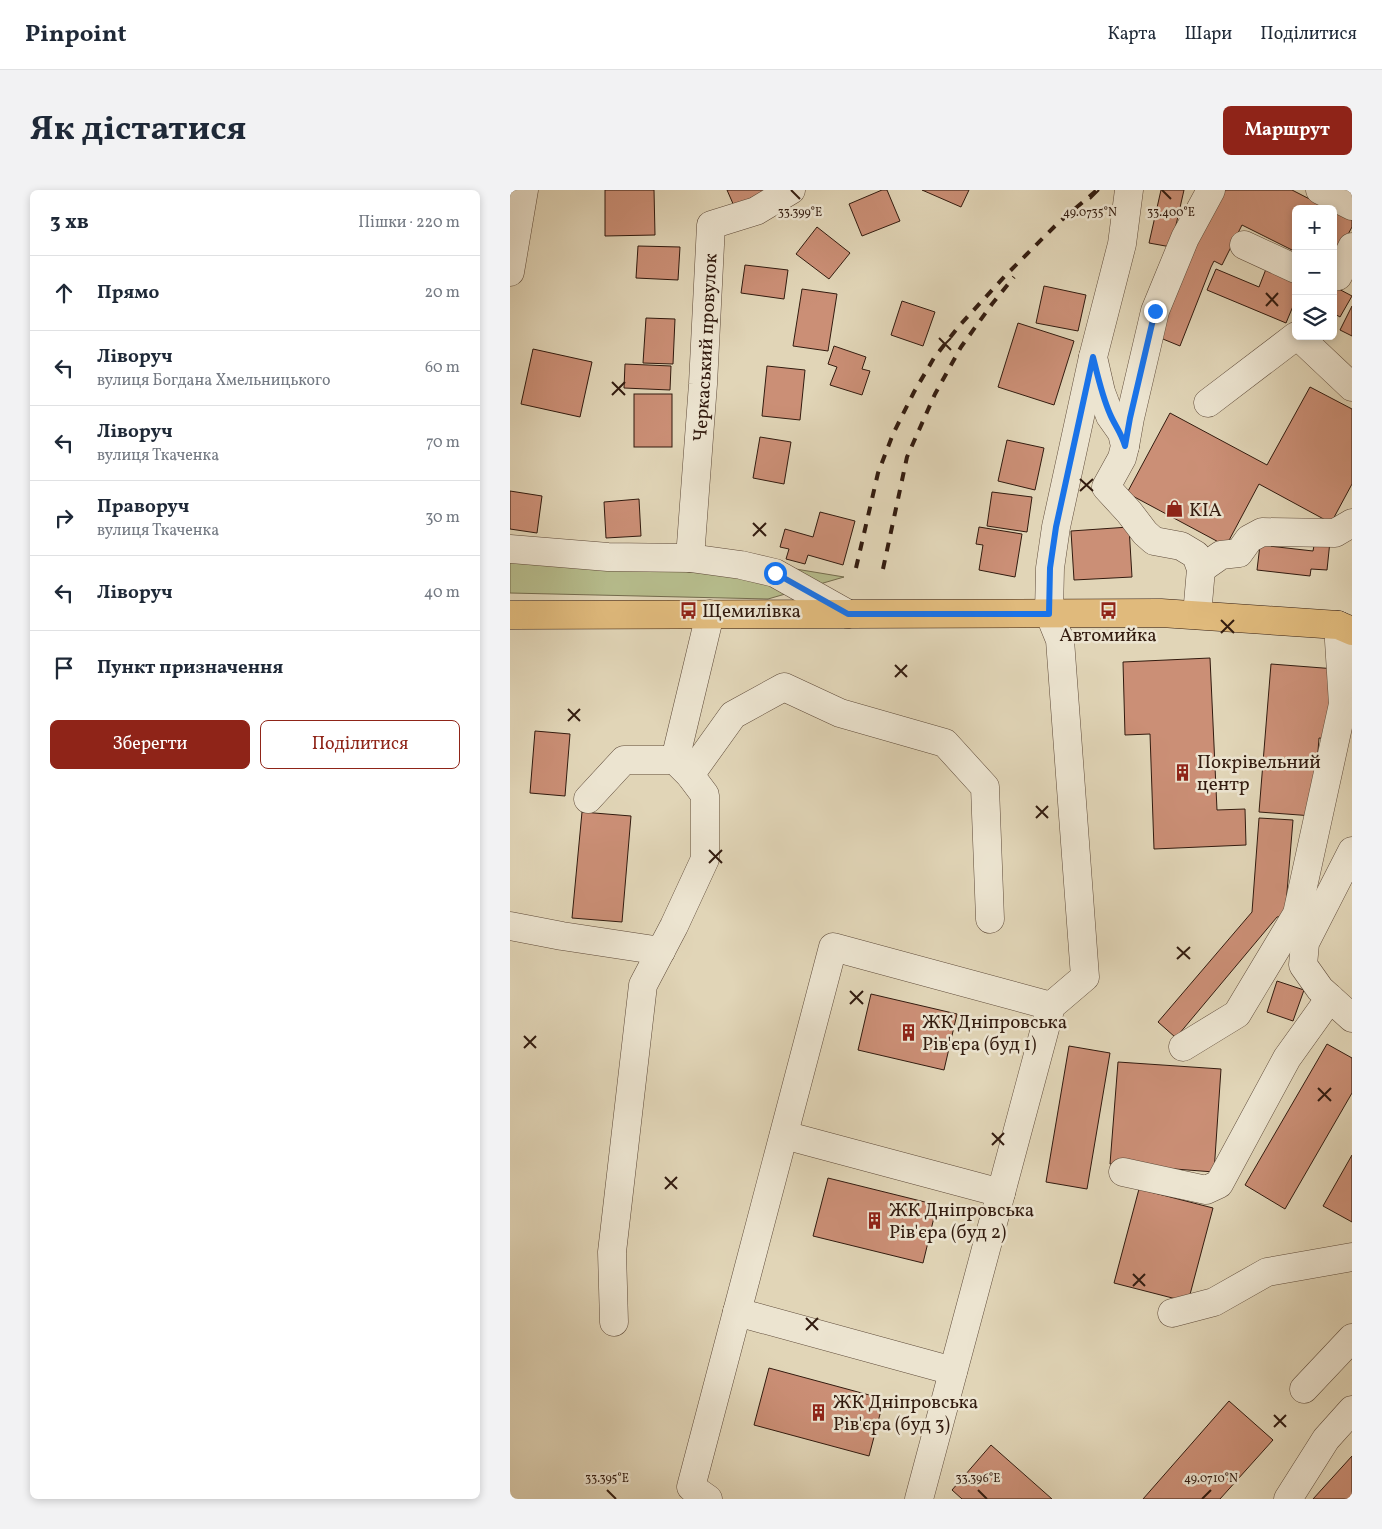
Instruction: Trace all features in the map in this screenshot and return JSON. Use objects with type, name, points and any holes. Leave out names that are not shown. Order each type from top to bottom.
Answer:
[{"type":"main road","points":[[510,615],[1161,613],[1345,628]]},
{"type":"street","points":[[510,272],[514,224],[524,190]]},
{"type":"street","name":"Черкаський провулок","points":[[690,558],[703,384],[711,224],[756,211],[791,190]]},
{"type":"street","points":[[919,1499],[1050,1006],[1084,977],[1060,640],[1049,614],[1050,568],[1056,527],[1093,357],[1122,244],[1129,190]]},
{"type":"street","points":[[1106,487],[1122,458],[1155,311],[1186,238],[1211,190]]},
{"type":"street","points":[[1320,190],[1352,206]]},
{"type":"street","points":[[1244,245],[1292,267]]},
{"type":"street","points":[[1337,274],[1352,247]]},
{"type":"street","points":[[1208,403],[1292,340]]},
{"type":"street","points":[[1301,340],[1352,387]]},
{"type":"street","points":[[1093,357],[1110,416],[1122,433],[1125,446]]},
{"type":"street","points":[[1074,447],[1145,533],[1154,541],[1180,546],[1196,555],[1201,569],[1198,615]]},
{"type":"street","points":[[1201,569],[1221,555],[1239,553],[1249,539],[1262,532],[1336,533],[1352,523]]},
{"type":"street","points":[[510,549],[608,557],[690,558],[741,565],[775,573],[848,614]]},
{"type":"street","points":[[683,768],[710,614]]},
{"type":"street","points":[[1183,1048],[1237,1014],[1297,914],[1343,704],[1345,628]]},
{"type":"street","points":[[683,768],[733,715],[784,687],[840,713],[945,743],[985,786],[990,918]]},
{"type":"street","points":[[588,799],[624,760],[683,768],[704,795],[705,859],[674,926],[643,985],[612,1252],[614,1322]]},
{"type":"street","points":[[1352,851],[1305,943],[1303,964],[1320,989],[1352,1018]]},
{"type":"street","points":[[510,926],[661,951]]},
{"type":"street","points":[[708,1499],[691,1487],[833,948],[1050,1006]]},
{"type":"street","points":[[1123,1172],[1206,1190],[1219,1184],[1287,1058],[1330,998]]},
{"type":"street","points":[[784,1135],[1001,1193]]},
{"type":"street","points":[[1172,1313],[1214,1302],[1267,1272],[1352,1257]]},
{"type":"street","points":[[737,1312],[953,1371]]},
{"type":"street","points":[[1304,1389],[1352,1338]]},
{"type":"street","points":[[1288,1499],[1326,1440],[1352,1410]]},
{"type":"green space","points":[[510,541],[681,550],[844,577],[768,599],[510,593]]},
{"type":"building","points":[[605,190],[654,190],[655,235],[605,236]]},
{"type":"building","points":[[727,190],[768,190],[734,206]]},
{"type":"building","points":[[882,190],[887,190],[900,221],[862,236],[849,204]]},
{"type":"building","points":[[922,190],[969,190],[961,207]]},
{"type":"building","points":[[1161,190],[1184,190],[1171,247],[1149,243]]},
{"type":"building","points":[[1224,190],[1292,190],[1321,205],[1292,205],[1292,250],[1242,225],[1222,265],[1214,261],[1180,346],[1158,337],[1189,257]]},
{"type":"building","points":[[1337,213],[1352,220],[1352,227],[1337,255]]},
{"type":"building","points":[[817,227],[850,253],[829,279],[796,254]]},
{"type":"building","points":[[638,246],[680,247],[678,280],[636,278]]},
{"type":"building","points":[[745,265],[788,270],[784,299],[741,293]]},
{"type":"building","points":[[1216,269],[1259,287],[1266,269],[1292,280],[1292,309],[1286,323],[1207,290]]},
{"type":"building","points":[[1044,286],[1086,295],[1078,331],[1036,323]]},
{"type":"building","points":[[1337,288],[1352,296],[1340,317],[1337,315]]},
{"type":"building","points":[[802,289],[837,294],[828,351],[793,346]]},
{"type":"building","points":[[902,301],[935,312],[923,346],[891,335]]},
{"type":"building","points":[[1352,306],[1352,336],[1340,330]]},
{"type":"building","points":[[646,318],[675,319],[673,364],[643,363]]},
{"type":"building","points":[[1018,323],[1074,341],[1054,405],[998,387]]},
{"type":"building","points":[[834,346],[866,357],[862,369],[870,371],[862,395],[830,385],[837,367],[828,364]]},
{"type":"building","points":[[533,349],[592,362],[580,417],[521,404]]},
{"type":"building","points":[[625,364],[671,366],[670,390],[624,388]]},
{"type":"building","points":[[767,366],[805,370],[800,420],[762,416]]},
{"type":"building","points":[[1310,387],[1352,409],[1352,484],[1331,523],[1259,484],[1226,546],[1127,493],[1170,413],[1267,465]]},
{"type":"building","points":[[634,394],[672,394],[672,447],[634,447]]},
{"type":"building","points":[[760,437],[791,442],[784,484],[753,478]]},
{"type":"building","points":[[1007,440],[1044,448],[1035,490],[998,481]]},
{"type":"building","points":[[510,491],[542,496],[537,533],[510,529]]},
{"type":"building","points":[[992,492],[1032,497],[1027,532],[987,526]]},
{"type":"building","points":[[639,499],[641,536],[606,538],[604,502]]},
{"type":"building","points":[[820,512],[855,521],[843,565],[808,555],[805,564],[786,559],[789,549],[780,547],[785,529],[813,537]]},
{"type":"building","points":[[979,527],[1022,534],[1015,577],[979,570],[983,545],[976,544]]},
{"type":"building","points":[[1129,527],[1132,577],[1074,580],[1071,531]]},
{"type":"building","points":[[1315,540],[1330,541],[1327,570],[1311,569],[1310,576],[1257,570],[1260,545],[1313,551]]},
{"type":"building","name":"Покрівельний центр","points":[[1210,658],[1217,810],[1245,809],[1246,845],[1154,849],[1150,734],[1125,735],[1123,662]]},
{"type":"building","points":[[1271,664],[1336,669],[1330,739],[1319,738],[1313,816],[1259,812]]},
{"type":"building","points":[[535,731],[570,734],[565,796],[530,793]]},
{"type":"building","points":[[582,812],[631,816],[622,922],[572,918]]},
{"type":"building","points":[[1259,818],[1293,820],[1285,916],[1277,917],[1175,1037],[1158,1022],[1252,912]]},
{"type":"building","points":[[1277,981],[1304,990],[1293,1021],[1267,1012]]},
{"type":"building","name":"ЖК Дніпровська Рів'єра (буд 1)","points":[[871,994],[957,1014],[944,1070],[858,1050]]},
{"type":"building","points":[[1327,1044],[1352,1058],[1352,1093],[1285,1209],[1245,1185]]},
{"type":"building","points":[[1069,1046],[1110,1053],[1087,1189],[1046,1182]]},
{"type":"building","points":[[1118,1062],[1221,1069],[1214,1172],[1110,1164]]},
{"type":"building","points":[[1352,1155],[1352,1222],[1323,1206]]},
{"type":"building","name":"ЖК Дніпровська Рів'єра (буд 2)","points":[[828,1178],[937,1205],[923,1263],[813,1236]]},
{"type":"building","points":[[1139,1189],[1213,1208],[1188,1302],[1114,1283]]},
{"type":"building","name":"ЖК Дніпровська Рів'єра (буд 3)","points":[[769,1368],[884,1399],[869,1456],[754,1425]]},
{"type":"building","points":[[1229,1401],[1273,1440],[1220,1499],[1143,1499]]},
{"type":"building","points":[[991,1445],[1052,1499],[962,1499],[952,1490]]},
{"type":"building","points":[[1352,1456],[1352,1499],[1313,1499]]},
{"type":"railway","points":[[856,568],[878,473],[893,434],[934,358],[959,326],[1005,276],[1057,224],[1097,190]]},
{"type":"railway","points":[[883,569],[907,457],[935,394],[961,347],[1014,277]]},
{"type":"place","name":"KIA","points":[[1175,509]]},
{"type":"place","name":"Щемилівка","points":[[688,610]]},
{"type":"place","name":"Автомийка","points":[[1108,611]]},
{"type":"place","name":"Покрівельний центр","points":[[1183,772]]},
{"type":"place","name":"ЖК Дніпровська Рів'єра (буд 1)","points":[[908,1032]]},
{"type":"place","name":"ЖК Дніпровська Рів'єра (буд 2)","points":[[875,1220]]},
{"type":"place","name":"ЖК Дніпровська Рів'єра (буд 3)","points":[[819,1412]]},
{"type":"route","points":[[775,573],[848,614],[1049,614],[1050,568],[1056,527],[1093,357],[1110,416],[1122,433],[1125,446],[1155,311]]}]
